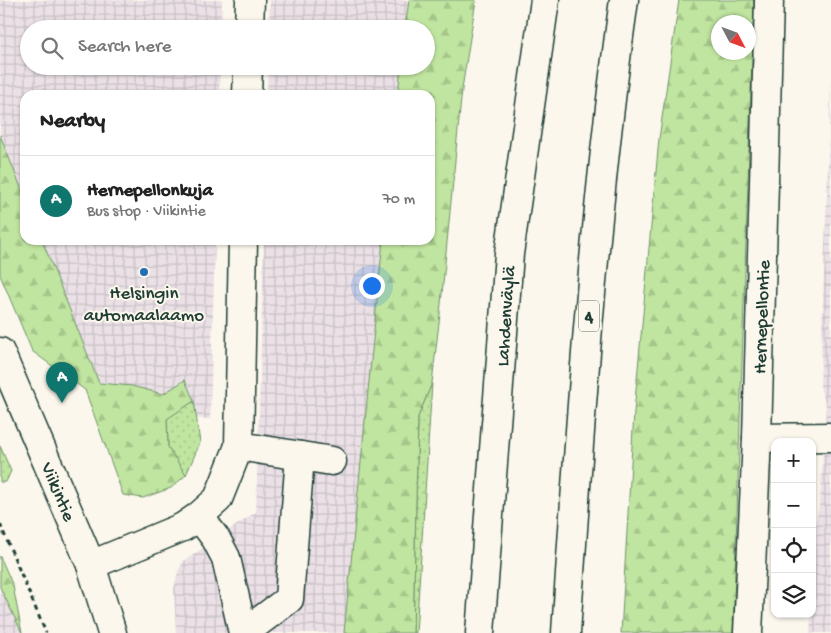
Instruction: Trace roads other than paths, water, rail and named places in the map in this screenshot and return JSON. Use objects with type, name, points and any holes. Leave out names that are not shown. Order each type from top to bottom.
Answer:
[{"type":"main road","points":[[249,20],[250,0]]},
{"type":"main road","name":"Lahdenväylä","points":[[480,633],[509,254],[545,0]]},
{"type":"main road","name":"4","points":[[566,633],[594,244],[614,68],[624,0]]},
{"type":"main road","name":"Hernepellontie","points":[[748,633],[757,438],[769,0]]},
{"type":"main road","points":[[247,90],[248,75]]},
{"type":"main road","points":[[91,565],[183,527],[218,499],[239,446],[243,245]]},
{"type":"main road","name":"Viikintie","points":[[0,352],[91,565],[112,633]]},
{"type":"main road","points":[[757,438],[831,437]]},
{"type":"main road","points":[[239,446],[332,461]]},
{"type":"main road","points":[[199,516],[216,539],[226,558],[244,633],[289,599],[300,456]]},
{"type":"place","name":"Helsingin automaalaamo","points":[[144,272]]},
{"type":"place","name":"Hernepellonkuja","points":[[62,403]]}]
